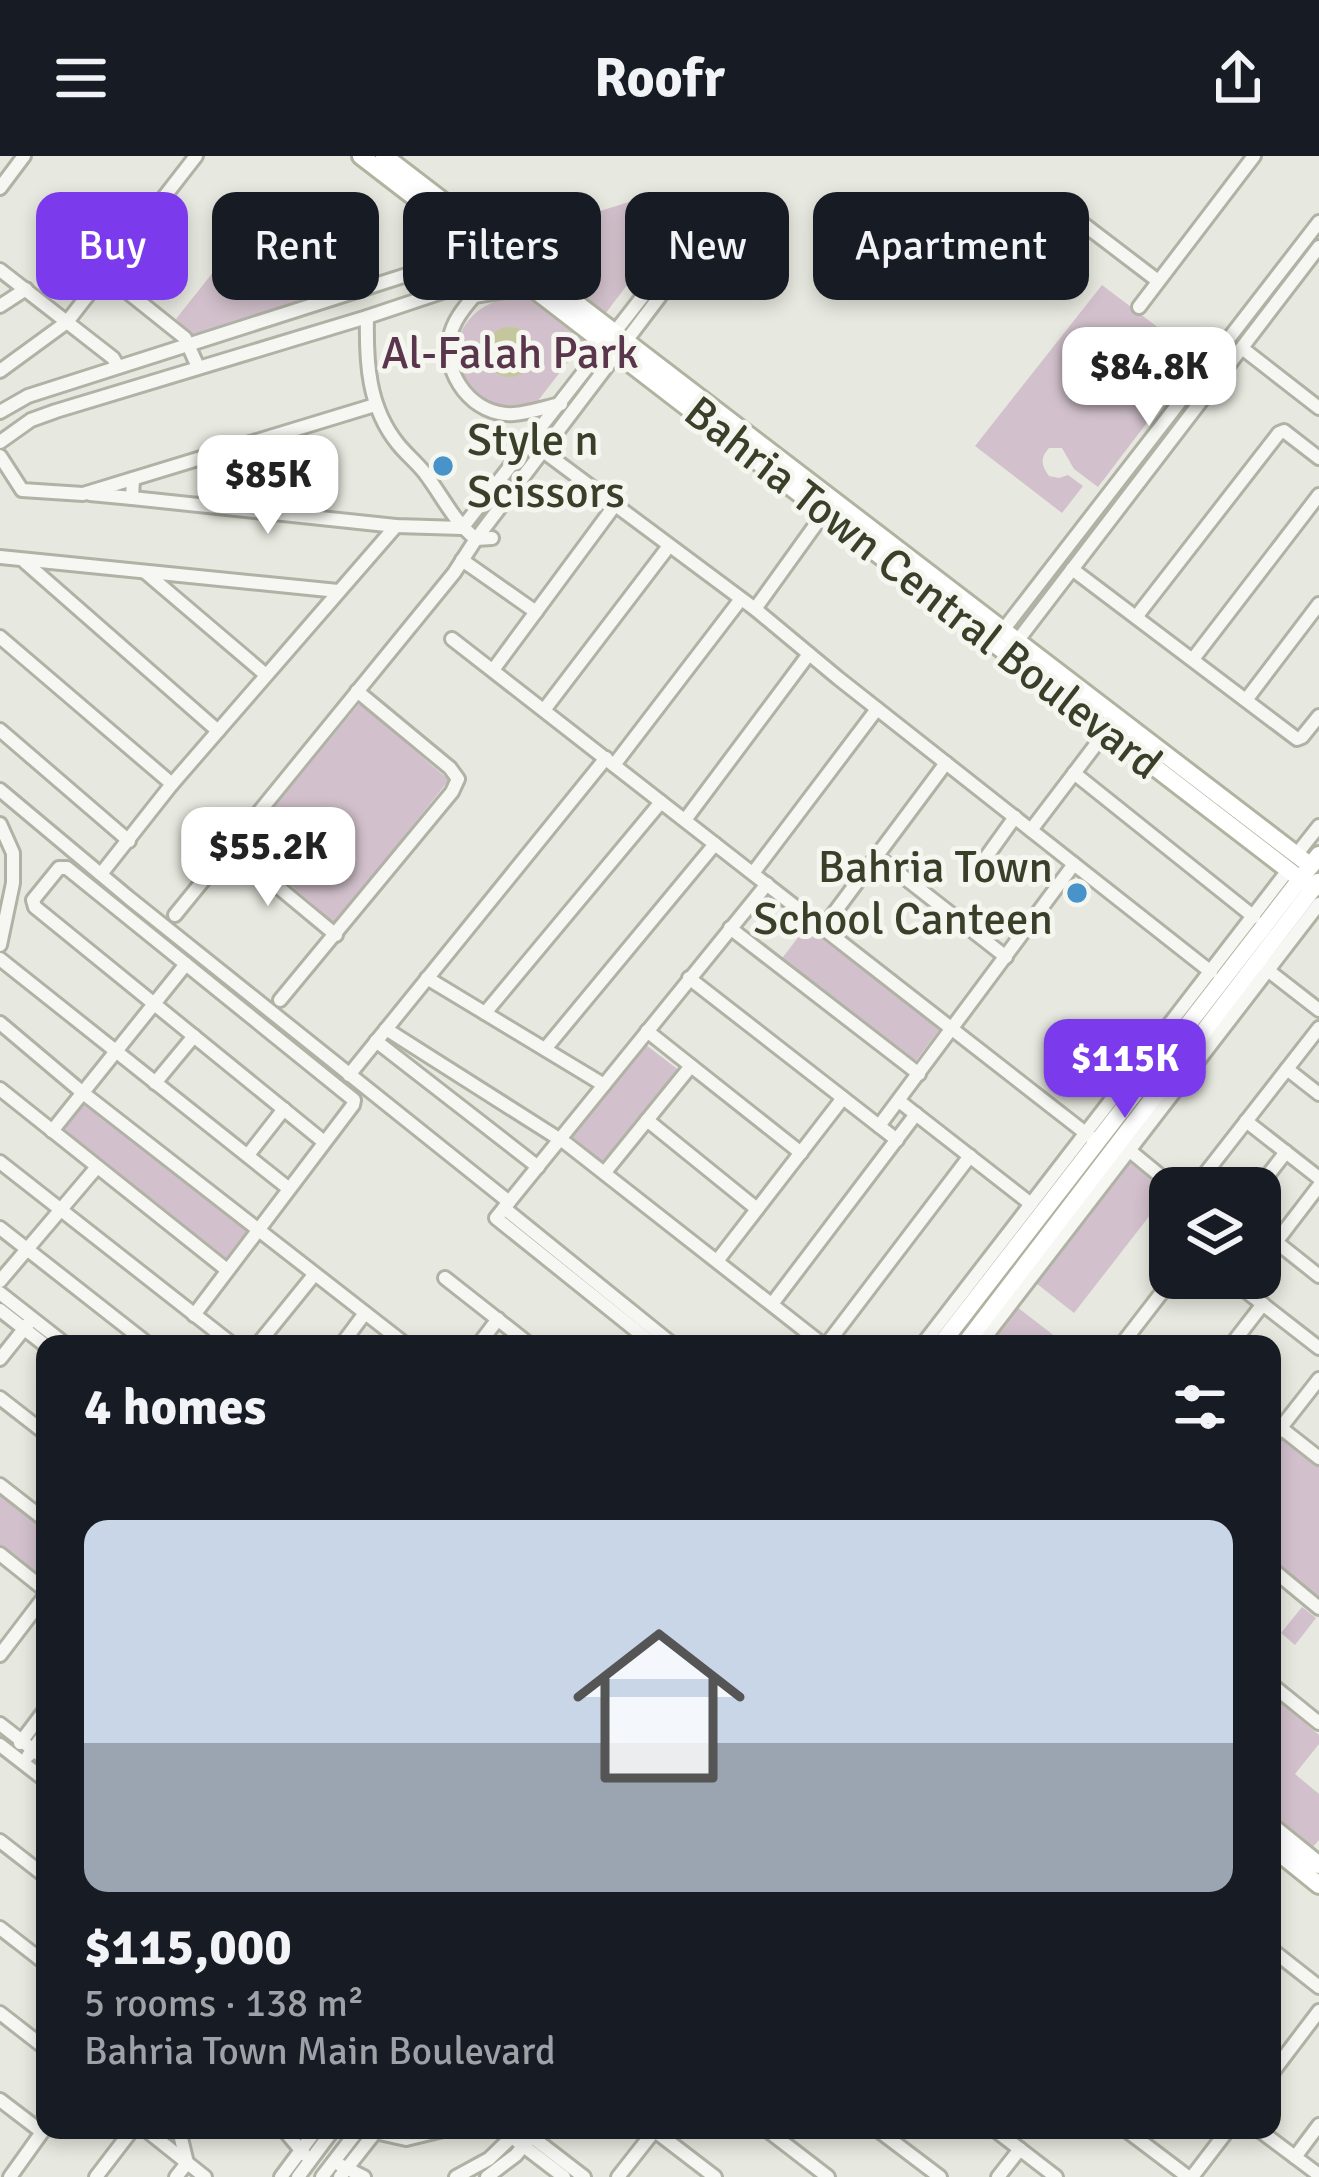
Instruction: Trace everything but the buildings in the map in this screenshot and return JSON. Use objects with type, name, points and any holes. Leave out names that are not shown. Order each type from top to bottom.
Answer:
[{"type":"main road","name":"Bahria Town Central Boulevard","points":[[361,156],[408,192]]},
{"type":"main road","name":"Bahria Town Central Boulevard","points":[[384,156],[824,513],[1308,878]]},
{"type":"main road","name":"Bahria Town Central Boulevard","points":[[552,300],[1011,634],[1257,825],[1297,860],[1308,878]]},
{"type":"main road","points":[[949,1335],[1110,1146],[1256,962],[1308,878]]},
{"type":"main road","points":[[972,1335],[1110,1146]]},
{"type":"main road","points":[[1281,1834],[1319,1865]]},
{"type":"main road","points":[[1281,1854],[1319,1885]]},
{"type":"street","points":[[0,186],[24,156]]},
{"type":"street","points":[[168,192],[196,156]]},
{"type":"street","points":[[1139,307],[1253,156]]},
{"type":"street","points":[[1011,634],[1319,222]]},
{"type":"street","points":[[1089,228],[1158,281]]},
{"type":"street","points":[[175,915],[454,574],[543,452],[616,343],[682,246],[692,254],[616,343],[561,404],[462,528]]},
{"type":"street","points":[[1011,634],[1072,569],[1319,247]]},
{"type":"street","points":[[0,270],[113,358],[118,367]]},
{"type":"street","points":[[0,412],[28,396],[403,276]]},
{"type":"street","points":[[0,306],[26,290]]},
{"type":"street","points":[[0,370],[68,322],[85,300]]},
{"type":"street","points":[[138,300],[185,338],[198,367]]},
{"type":"street","points":[[0,442],[31,420],[413,300]]},
{"type":"street","points":[[471,300],[454,322],[449,338],[448,355],[459,386],[484,407],[514,414],[561,404]]},
{"type":"street","points":[[367,317],[375,405],[396,442],[423,470],[462,528],[476,539],[492,538]]},
{"type":"street","points":[[1242,348],[1318,404]]},
{"type":"street","points":[[83,494],[375,405]]},
{"type":"street","points":[[525,412],[541,429]]},
{"type":"street","points":[[1136,617],[1279,433],[1284,431],[1319,458]]},
{"type":"street","points":[[543,452],[754,609],[1211,972]]},
{"type":"street","points":[[0,456],[22,490],[396,526],[462,528]]},
{"type":"street","points":[[132,498],[133,478]]},
{"type":"street","points":[[1193,659],[1319,495]]},
{"type":"street","points":[[493,670],[615,505]]},
{"type":"street","points":[[754,609],[824,513]]},
{"type":"street","points":[[101,874],[172,784],[396,526]]},
{"type":"street","points":[[544,710],[669,545]]},
{"type":"street","points":[[0,557],[338,591]]},
{"type":"street","points":[[23,560],[218,731]]},
{"type":"street","points":[[462,560],[536,612]]},
{"type":"street","points":[[1072,569],[1297,739],[1316,725]]},
{"type":"street","points":[[145,572],[266,676]]},
{"type":"street","points":[[349,1075],[741,599]]},
{"type":"street","points":[[1246,700],[1319,604]]},
{"type":"street","points":[[0,637],[172,784]]},
{"type":"street","points":[[452,639],[953,1028],[1149,1171]]},
{"type":"street","points":[[685,820],[808,654]]},
{"type":"street","points":[[280,1000],[458,779],[357,692]]},
{"type":"street","points":[[753,873],[877,709]]},
{"type":"street","points":[[0,730],[129,841]]},
{"type":"street","points":[[1031,830],[1107,730]]},
{"type":"street","points":[[823,928],[946,764]]},
{"type":"street","points":[[1074,773],[1254,917]]},
{"type":"street","points":[[0,790],[349,1075],[643,1335]]},
{"type":"street","points":[[485,1013],[662,802]]},
{"type":"street","points":[[977,870],[1015,817]]},
{"type":"street","points":[[0,824],[13,853],[13,883],[0,944]]},
{"type":"street","points":[[930,1335],[1031,1204],[1110,1146],[1256,962],[1308,878],[1319,826]]},
{"type":"street","points":[[545,1049],[715,844]]},
{"type":"street","points":[[230,847],[336,934]]},
{"type":"street","points":[[877,856],[1006,957]]},
{"type":"street","points":[[880,1126],[1074,864]]},
{"type":"street","points":[[194,1315],[353,1105],[352,1096],[63,866],[33,900],[35,907],[324,1142]]},
{"type":"street","points":[[986,1335],[1110,1146],[1211,972],[1254,917],[1308,878]]},
{"type":"street","points":[[503,1210],[766,884]]},
{"type":"street","points":[[730,928],[919,1074]]},
{"type":"street","points":[[0,959],[288,1188]]},
{"type":"street","points":[[1256,962],[1319,1010]]},
{"type":"street","points":[[52,1131],[185,964]]},
{"type":"street","points":[[428,978],[604,1085]]},
{"type":"street","points":[[689,978],[897,1140]]},
{"type":"street","points":[[0,1023],[393,1335]]},
{"type":"street","points":[[1210,1167],[1319,1028]]},
{"type":"street","points":[[646,1031],[801,1153]]},
{"type":"street","points":[[381,1035],[560,1139],[813,1335]]},
{"type":"street","points":[[381,1035],[538,1167]]},
{"type":"street","points":[[155,1083],[194,1036]]},
{"type":"street","points":[[604,1172],[691,1066]]},
{"type":"street","points":[[1287,1069],[1319,1094]]},
{"type":"street","points":[[0,1089],[226,1270]]},
{"type":"street","points":[[717,1261],[843,1098]]},
{"type":"street","points":[[899,1101],[1031,1204]]},
{"type":"street","points":[[248,1155],[284,1109]]},
{"type":"street","points":[[772,1304],[916,1114]]},
{"type":"street","points":[[647,1120],[758,1209]]},
{"type":"street","points":[[1246,1121],[1319,1182],[1281,1235]]},
{"type":"street","points":[[1274,1167],[1286,1152]]},
{"type":"street","points":[[832,1335],[970,1156]]},
{"type":"street","points":[[0,1162],[220,1335]]},
{"type":"street","points":[[0,1281],[97,1166]]},
{"type":"street","points":[[503,1210],[661,1335]]},
{"type":"street","points":[[0,1228],[136,1335]]},
{"type":"street","points":[[1281,1246],[1319,1276]]},
{"type":"street","points":[[265,1335],[314,1275]]},
{"type":"street","points":[[445,1278],[518,1335]]},
{"type":"street","points":[[0,1292],[36,1335]]},
{"type":"street","points":[[1129,1335],[1157,1299]]},
{"type":"street","points":[[1256,1299],[1319,1348]]},
{"type":"street","points":[[1239,1335],[1263,1304]]},
{"type":"street","points":[[0,1310],[48,1335]]},
{"type":"street","points":[[349,1335],[365,1313]]},
{"type":"street","points":[[486,1335],[498,1319]]},
{"type":"street","points":[[0,1359],[28,1324]]},
{"type":"street","points":[[1281,1428],[1319,1379]]},
{"type":"street","points":[[0,1398],[36,1426]]},
{"type":"street","points":[[1281,1437],[1319,1458]]},
{"type":"street","points":[[0,1485],[36,1513]]},
{"type":"street","points":[[0,1554],[36,1585]]},
{"type":"street","points":[[1281,1576],[1319,1608]]},
{"type":"street","points":[[0,1655],[5,1638],[36,1603]]},
{"type":"street","points":[[1281,1692],[1319,1723]]},
{"type":"street","points":[[0,1724],[36,1752]]},
{"type":"street","points":[[27,1745],[36,1728]]},
{"type":"street","points":[[36,1739],[11,1754],[36,1773]]},
{"type":"street","points":[[0,1841],[36,1869]]},
{"type":"street","points":[[0,1928],[36,1956]]},
{"type":"street","points":[[1281,1959],[1319,1988]]},
{"type":"street","points":[[1281,2061],[1319,2012]]},
{"type":"street","points":[[0,2013],[36,2041]]},
{"type":"street","points":[[0,2100],[36,2125]]},
{"type":"street","points":[[1295,2157],[1319,2126]]},
{"type":"street","points":[[10,2177],[37,2139]]},
{"type":"street","points":[[96,2177],[125,2139]]},
{"type":"street","points":[[157,2139],[206,2177]]},
{"type":"street","points":[[180,2139],[187,2163]]},
{"type":"street","points":[[334,2172],[353,2139]]},
{"type":"street","points":[[334,2172],[368,2139]]},
{"type":"street","points":[[456,2177],[518,2139]]},
{"type":"street","points":[[487,2177],[520,2139]]},
{"type":"street","points":[[528,2139],[564,2177]]},
{"type":"street","points":[[530,2139],[584,2177]]},
{"type":"street","points":[[618,2177],[645,2139]]},
{"type":"street","points":[[660,2139],[715,2177]]},
{"type":"street","points":[[779,2139],[828,2177]]},
{"type":"street","points":[[890,2139],[940,2177]]},
{"type":"street","points":[[1007,2139],[1056,2177]]},
{"type":"street","points":[[1138,2139],[1190,2177],[1221,2139]]},
{"type":"street","points":[[1271,2139],[1319,2175]]},
{"type":"street","points":[[281,2177],[309,2144]]},
{"type":"street","points":[[298,2177],[309,2144]]},
{"type":"street","points":[[998,2177],[1020,2149]]},
{"type":"street","points":[[176,2177],[187,2163]]},
{"type":"street","points":[[334,2172],[364,2177]]},
{"type":"green space","points":[[625,203],[625,288],[605,314],[587,300],[601,300],[601,211]]},
{"type":"green space","points":[[212,274],[212,300],[300,300],[194,336],[176,319]]},
{"type":"green space","points":[[1102,285],[1164,332],[1156,348],[1171,391],[1098,487],[1074,469],[1062,448],[1049,448],[1043,462],[1049,476],[1068,475],[1083,486],[1062,513],[975,446]]},
{"type":"green space","name":"Al-Falah Park","points":[[533,300],[584,341],[537,402],[505,406],[480,399],[464,383],[457,362],[459,339],[470,318],[493,302]]},
{"type":"green space","points":[[360,703],[449,780],[335,923],[243,844]]},
{"type":"green space","points":[[806,927],[940,1029],[914,1063],[780,961]]},
{"type":"green space","points":[[646,1045],[680,1071],[602,1164],[568,1139]]},
{"type":"green space","points":[[83,1099],[249,1233],[226,1261],[62,1131]]},
{"type":"green space","points":[[1129,1162],[1149,1177],[1149,1216],[1074,1313],[1036,1283]]},
{"type":"green space","points":[[1017,1307],[1053,1335],[996,1335]]},
{"type":"green space","points":[[1281,1437],[1319,1467],[1319,1600],[1281,1570]]},
{"type":"green space","points":[[0,1493],[36,1521],[36,1573],[0,1545]]},
{"type":"green space","points":[[1302,1607],[1316,1618],[1295,1645],[1281,1633]]},
{"type":"green space","points":[[1281,1703],[1319,1735],[1319,1744],[1295,1774],[1319,1794],[1319,1840],[1310,1850],[1281,1826]]},
{"type":"shaded area","points":[[510,327],[528,334],[535,352],[528,370],[510,377],[492,370],[485,352],[492,334]]},
{"type":"place","name":"Style n Scissors","points":[[443,466]]},
{"type":"place","name":"Bahria Town School Canteen","points":[[1077,893]]}]
